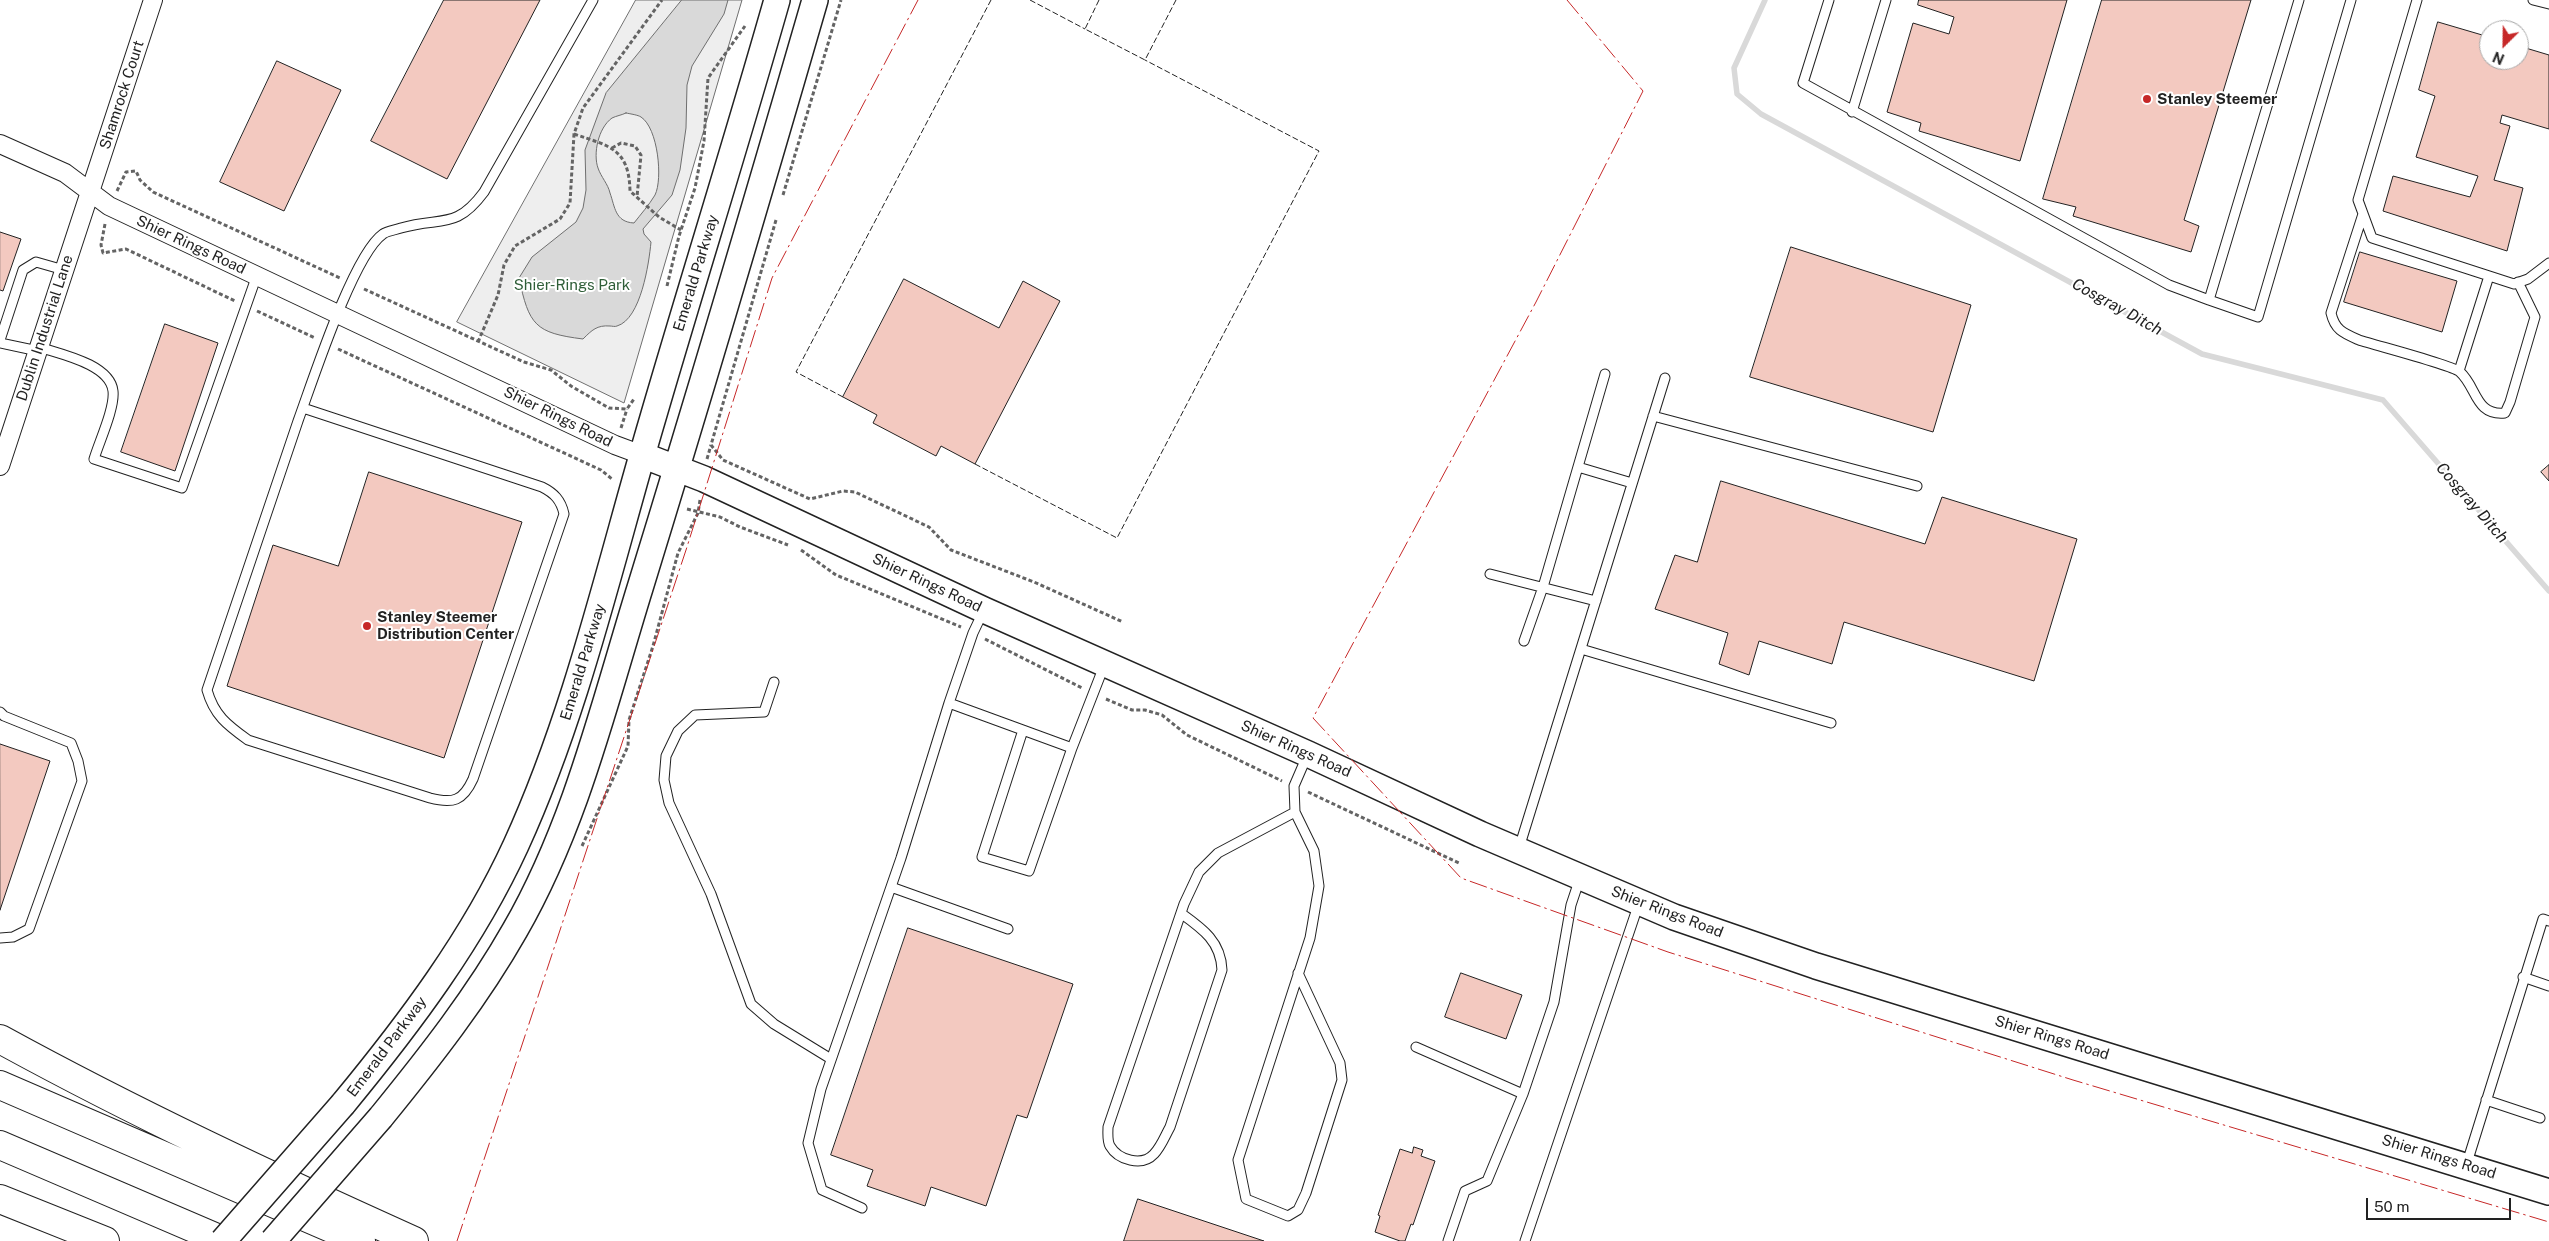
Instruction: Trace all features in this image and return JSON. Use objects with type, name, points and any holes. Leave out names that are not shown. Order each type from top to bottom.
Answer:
[{"type":"highway","points":[[0,1039],[144,1114],[296,1188],[414,1241]]},
{"type":"highway","points":[[0,1085],[360,1241]]},
{"type":"highway","points":[[0,1145],[223,1241]]},
{"type":"highway","points":[[0,1198],[104,1241]]},
{"type":"main road","name":"Emerald Parkway","points":[[223,1241],[343,1104],[408,1025],[482,911],[516,846],[553,757],[566,718],[777,0]]},
{"type":"main road","points":[[273,1241],[381,1117],[448,1034],[515,931],[548,864],[579,789],[677,468],[815,0]]},
{"type":"main road","name":"Shier Rings Road","points":[[642,456],[677,468],[984,610],[1518,850],[1674,917],[1816,966],[2549,1192]]},
{"type":"street","name":"Shamrock Court","points":[[90,190],[153,0]]},
{"type":"street","name":"Shier Rings Road","points":[[0,144],[65,173],[110,206],[615,445],[642,456]]},
{"type":"street","name":"Dublin Industrial Lane","points":[[0,463],[90,190]]},
{"type":"lane","points":[[303,408],[542,487],[553,492],[562,504],[564,514],[473,779],[467,793],[456,800],[443,802],[248,740],[230,728],[212,708],[207,690],[303,408],[338,314],[367,251],[383,234],[412,225],[456,218],[471,209],[484,192],[593,0]]},
{"type":"lane","points":[[1829,0],[1802,84],[2169,285],[2258,317],[2352,0]]},
{"type":"lane","points":[[1852,112],[1886,0]]},
{"type":"lane","points":[[2209,300],[2299,0]]},
{"type":"lane","points":[[2417,0],[2358,200],[2372,238],[2514,284],[2548,265]]},
{"type":"lane","points":[[2533,0],[2549,4]]},
{"type":"lane","points":[[2363,214],[2331,313],[2334,325],[2345,334],[2359,340],[2459,371],[2482,406],[2494,414],[2505,413],[2534,317],[2518,282]]},
{"type":"lane","points":[[64,270],[36,262],[23,270],[0,342],[39,349],[91,365],[110,382],[113,392],[111,405],[94,459],[182,488],[256,275]]},
{"type":"lane","points":[[2459,371],[2489,276]]},
{"type":"lane","points":[[1524,641],[1543,587],[1605,374]]},
{"type":"lane","points":[[1518,850],[1665,378]]},
{"type":"lane","points":[[1654,416],[1917,486]]},
{"type":"lane","points":[[1578,467],[1632,483]]},
{"type":"lane","points":[[1490,574],[1596,601]]},
{"type":"lane","points":[[862,1208],[822,1190],[808,1142],[832,1059],[891,887],[949,703],[973,633],[984,610]]},
{"type":"lane","points":[[1581,649],[1831,723]]},
{"type":"lane","points":[[1023,730],[982,857],[1029,872],[1092,693],[1105,664]]},
{"type":"lane","points":[[774,682],[764,712],[695,715],[689,720],[678,731],[666,756],[664,780],[669,803],[711,894],[750,1004],[774,1024],[832,1059]]},
{"type":"lane","points":[[949,703],[1072,748]]},
{"type":"lane","points":[[0,712],[4,716],[71,743],[78,761],[82,781],[29,929],[13,937],[0,938]]},
{"type":"lane","points":[[1298,973],[1340,1063],[1342,1080],[1306,1193],[1298,1210],[1288,1216],[1246,1199],[1238,1160],[1298,973],[1310,938],[1319,886],[1314,851],[1295,812],[1294,786],[1308,754]]},
{"type":"lane","points":[[1182,914],[1203,930],[1217,944],[1222,958],[1222,970],[1170,1127],[1153,1156],[1140,1161],[1128,1160],[1117,1156],[1109,1144],[1108,1127],[1182,914],[1199,872],[1218,853],[1295,812]]},
{"type":"lane","points":[[1448,1241],[1465,1191],[1487,1181],[1523,1094],[1554,1002],[1571,905],[1580,877]]},
{"type":"lane","points":[[891,887],[1008,929]]},
{"type":"lane","points":[[1524,1241],[1639,902]]},
{"type":"lane","points":[[2466,1166],[2523,978],[2543,919],[2549,921]]},
{"type":"lane","points":[[2523,978],[2549,986]]},
{"type":"lane","points":[[1416,1048],[1523,1094]]},
{"type":"lane","points":[[2486,1100],[2540,1118]]},
{"type":"path","points":[[478,342],[498,295],[504,265],[515,246],[560,219],[570,203],[574,134],[583,108],[662,0]]},
{"type":"path","points":[[780,204],[841,0]]},
{"type":"path","points":[[666,291],[681,230],[695,188],[704,141],[708,78],[746,24]]},
{"type":"path","points":[[574,134],[601,143],[621,154],[630,174],[630,191],[642,204],[681,230]]},
{"type":"path","points":[[612,148],[621,143],[634,146],[641,155],[637,197]]},
{"type":"path","points":[[126,172],[136,171],[140,180],[153,192],[478,342],[524,362],[551,370],[571,386],[609,408],[627,408],[638,394]]},
{"type":"path","points":[[778,213],[712,445],[723,460],[810,499],[843,491],[856,492],[929,527],[951,550],[1034,582],[1123,622]]},
{"type":"path","points":[[103,253],[126,249],[601,470],[614,481]]},
{"type":"path","points":[[698,513],[720,516],[740,527],[797,548],[836,574],[973,633],[1092,693],[1132,710],[1145,710],[1162,715],[1187,735],[1459,863]]},
{"type":"green space","name":"Shier-Rings Park","points":[[636,0],[742,0],[624,403],[457,322]]},
{"type":"shaded area","points":[[682,0],[728,0],[724,14],[692,66],[687,85],[686,128],[680,170],[672,195],[643,229],[644,234],[651,242],[646,276],[638,302],[625,321],[616,326],[598,327],[583,339],[567,337],[554,334],[537,324],[526,307],[519,278],[532,257],[576,222],[583,208],[586,190],[585,150],[606,93]],"holes":[[[626,113],[640,116],[647,123],[655,142],[659,166],[659,178],[655,195],[634,223],[619,217],[598,168],[596,156],[600,135],[607,122],[614,117]]]},
{"type":"building","points":[[444,0],[540,0],[447,179],[371,141]]},
{"type":"building","points":[[1919,0],[2067,0],[2020,161],[1919,131],[1921,123],[1887,112],[1913,23],[1949,34],[1954,17],[1918,5]]},
{"type":"building","name":"Stanley Steemer","points":[[2102,0],[2251,0],[2184,220],[2199,226],[2191,252],[2073,216],[2076,207],[2043,199]]},
{"type":"building","points":[[2438,22],[2479,34],[2479,70],[2529,70],[2529,49],[2549,55],[2549,129],[2502,115],[2500,123],[2510,126],[2494,180],[2523,188],[2507,251],[2383,211],[2393,176],[2470,197],[2478,176],[2416,157],[2435,96],[2419,90]]},
{"type":"building","points":[[277,61],[341,90],[284,211],[220,182]]},
{"type":"building","points":[[0,232],[21,239],[3,291],[0,290]]},
{"type":"building","points":[[1791,247],[1971,305],[1933,432],[1750,377]]},
{"type":"building","points":[[2360,252],[2457,281],[2442,332],[2344,302]]},
{"type":"building","points":[[904,279],[999,328],[1023,281],[1060,301],[975,464],[941,446],[936,456],[873,423],[877,415],[843,397]]},
{"type":"building","points":[[165,324],[218,343],[175,471],[121,452]]},
{"type":"building","points":[[2549,465],[2549,481],[2541,472]]},
{"type":"building","name":"Stanley Steemer Distribution Center","points":[[369,472],[522,522],[444,758],[227,686],[273,545],[338,566]]},
{"type":"building","points":[[1721,481],[1925,544],[1942,497],[2077,539],[2034,681],[1844,622],[1832,664],[1759,641],[1749,675],[1719,664],[1728,633],[1655,609],[1675,555],[1697,562]]},
{"type":"building","points":[[0,744],[50,761],[0,910]]},
{"type":"building","points":[[908,928],[1073,984],[1027,1118],[1017,1115],[986,1206],[931,1187],[925,1206],[867,1186],[873,1170],[831,1155]]},
{"type":"building","points":[[1461,973],[1522,995],[1506,1039],[1445,1017]]},
{"type":"building","points":[[1414,1147],[1423,1150],[1421,1156],[1435,1161],[1413,1225],[1411,1224],[1405,1241],[1400,1241],[1375,1232],[1380,1216],[1378,1215],[1400,1149],[1412,1153]]},
{"type":"building","points":[[1138,1199],[1264,1241],[1124,1241]]},
{"type":"waterway","name":"Cosgray Ditch","points":[[1765,0],[1734,68],[1737,94],[1761,114],[2202,354],[2383,400],[2549,591]]},
{"type":"fence","points":[[843,397],[796,372],[991,0]]},
{"type":"fence","points":[[1030,0],[1085,29]]},
{"type":"fence","points":[[1099,0],[1085,29],[1145,60],[1176,0]]},
{"type":"fence","points":[[975,464],[1117,538],[1319,151],[1145,60]]},
{"type":"power","points":[[457,1241],[686,550],[772,278],[918,0]]},
{"type":"power","points":[[1567,0],[1643,91],[1536,302],[1313,718],[1461,878],[1668,952],[2073,1080],[2549,1222]]},
{"type":"place","name":"Stanley Steemer","points":[[2147,99]]},
{"type":"place","name":"Stanley Steemer Distribution Center","points":[[367,626]]}]
